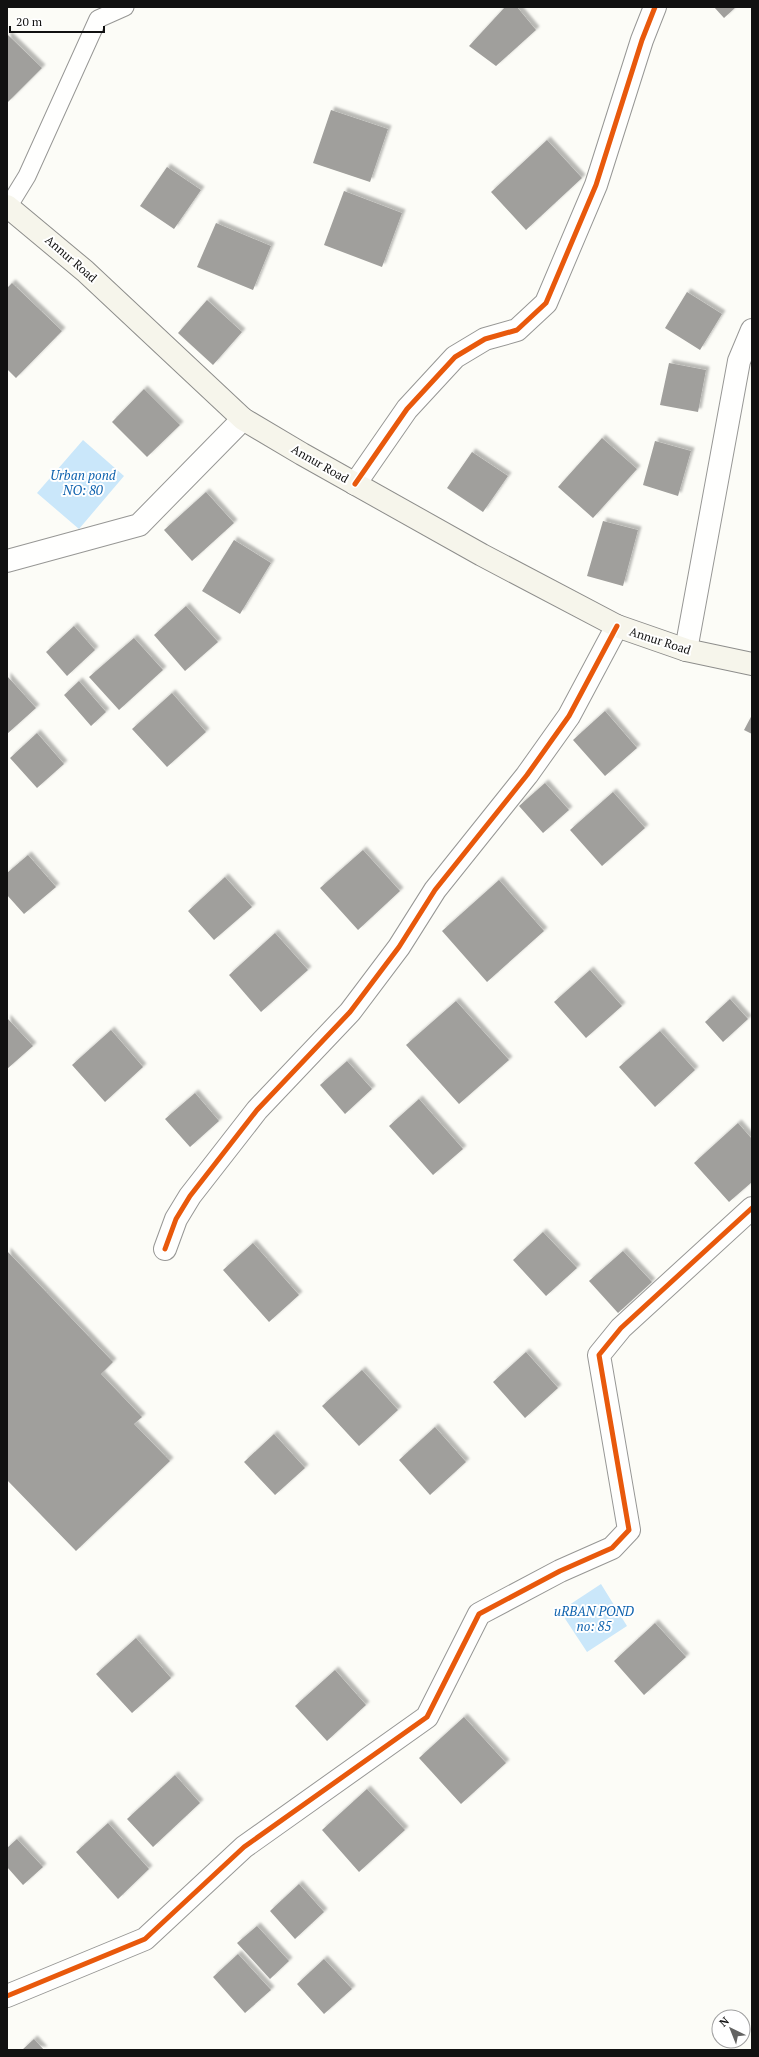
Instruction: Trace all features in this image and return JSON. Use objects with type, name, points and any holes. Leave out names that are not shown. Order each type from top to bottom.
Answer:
[{"type":"main road","name":"Annur Road","points":[[8,206],[85,271],[243,419],[355,484],[617,626],[686,650],[752,664]]},
{"type":"street","points":[[355,484],[407,409],[455,357],[485,339],[517,330],[546,303],[596,185],[642,40],[655,7]]},
{"type":"street","points":[[686,650],[739,361],[752,330]]},
{"type":"street","points":[[7,561],[139,525],[243,419]]},
{"type":"street","points":[[165,1249],[176,1219],[190,1196],[257,1110],[350,1012],[399,947],[435,890],[527,775],[569,716],[617,626]]},
{"type":"street","points":[[7,1996],[145,1939],[244,1847],[427,1717],[479,1614],[560,1571],[612,1548],[629,1530],[599,1355],[621,1328],[752,1208]]},
{"type":"lane","points":[[8,206],[27,176],[98,19],[125,7]]},
{"type":"water","name":"Urban pond NO: 80","points":[[83,440],[124,476],[79,529],[37,493]]},
{"type":"water","name":"uRBAN POND no: 85","points":[[601,1584],[627,1626],[587,1652],[560,1611]]},
{"type":"building","points":[[505,7],[517,7],[536,30],[496,66],[469,46]]},
{"type":"building","points":[[714,7],[736,7],[724,18]]},
{"type":"building","points":[[8,35],[42,68],[7,103],[7,36]]},
{"type":"building","points":[[331,110],[388,129],[370,182],[313,163]]},
{"type":"building","points":[[547,140],[582,178],[526,230],[491,192]]},
{"type":"building","points":[[167,167],[201,190],[174,229],[140,206]]},
{"type":"building","points":[[344,191],[402,213],[382,267],[324,245]]},
{"type":"building","points":[[216,223],[271,246],[253,290],[197,267]]},
{"type":"building","points":[[12,283],[62,331],[16,378],[7,369],[7,288]]},
{"type":"building","points":[[687,292],[722,314],[700,350],[665,328]]},
{"type":"building","points":[[207,300],[242,332],[213,365],[178,333]]},
{"type":"building","points":[[669,363],[706,370],[698,412],[660,405]]},
{"type":"building","points":[[144,389],[180,425],[147,457],[112,422]]},
{"type":"building","points":[[602,438],[637,469],[593,518],[558,487]]},
{"type":"building","points":[[655,441],[691,451],[678,496],[643,485]]},
{"type":"building","points":[[472,452],[508,476],[483,512],[447,488]]},
{"type":"building","points":[[206,492],[234,523],[192,561],[164,530]]},
{"type":"building","points":[[603,521],[638,530],[623,586],[587,576]]},
{"type":"building","points":[[234,540],[271,563],[240,614],[202,591]]},
{"type":"building","points":[[186,606],[218,642],[185,671],[154,635]]},
{"type":"building","points":[[74,626],[95,650],[67,676],[46,652]]},
{"type":"building","points":[[134,638],[163,670],[119,710],[89,677]]},
{"type":"building","points":[[7,676],[36,708],[7,734]]},
{"type":"building","points":[[79,681],[106,712],[91,726],[64,695]]},
{"type":"building","points":[[172,693],[206,732],[167,767],[132,729]]},
{"type":"building","points":[[605,711],[637,748],[605,776],[573,740]]},
{"type":"building","points":[[752,715],[752,734],[744,730]]},
{"type":"building","points":[[37,733],[64,764],[37,788],[10,758]]},
{"type":"building","points":[[545,783],[569,810],[543,833],[519,806]]},
{"type":"building","points":[[613,792],[645,828],[602,866],[570,830]]},
{"type":"building","points":[[363,850],[400,891],[358,930],[320,888]]},
{"type":"building","points":[[28,855],[56,887],[24,914],[7,895],[7,873]]},
{"type":"building","points":[[225,877],[252,907],[214,940],[188,911]]},
{"type":"building","points":[[499,880],[544,931],[487,982],[442,931]]},
{"type":"building","points":[[275,933],[308,970],[261,1012],[229,975]]},
{"type":"building","points":[[590,970],[622,1006],[586,1038],[554,1002]]},
{"type":"building","points":[[730,999],[748,1019],[723,1042],[705,1022]]},
{"type":"building","points":[[456,1001],[509,1060],[459,1104],[406,1045]]},
{"type":"building","points":[[7,1018],[33,1046],[7,1069]]},
{"type":"building","points":[[111,1030],[143,1067],[105,1102],[72,1065]]},
{"type":"building","points":[[660,1031],[695,1070],[655,1107],[619,1067]]},
{"type":"building","points":[[347,1061],[372,1089],[345,1114],[320,1085]]},
{"type":"building","points":[[195,1093],[219,1121],[190,1147],[165,1119]]},
{"type":"building","points":[[419,1099],[463,1149],[433,1175],[389,1126]]},
{"type":"building","points":[[738,1123],[752,1139],[752,1182],[729,1202],[694,1163]]},
{"type":"building","points":[[543,1232],[577,1268],[546,1296],[513,1260]]},
{"type":"building","points":[[253,1243],[299,1295],[269,1322],[223,1270]]},
{"type":"building","points":[[7,1251],[113,1362],[101,1374],[142,1417],[134,1424],[170,1461],[76,1551],[7,1480]]},
{"type":"building","points":[[623,1251],[652,1282],[618,1313],[589,1281]]},
{"type":"building","points":[[526,1352],[558,1388],[525,1418],[493,1382]]},
{"type":"building","points":[[362,1370],[398,1410],[359,1446],[322,1406]]},
{"type":"building","points":[[435,1427],[466,1462],[430,1495],[399,1460]]},
{"type":"building","points":[[274,1434],[305,1468],[275,1495],[244,1462]]},
{"type":"building","points":[[655,1623],[686,1657],[644,1695],[614,1661]]},
{"type":"building","points":[[136,1638],[171,1678],[132,1713],[96,1674]]},
{"type":"building","points":[[335,1670],[366,1705],[327,1741],[295,1706]]},
{"type":"building","points":[[464,1717],[506,1763],[461,1804],[419,1758]]},
{"type":"building","points":[[175,1775],[200,1803],[153,1847],[127,1819]]},
{"type":"building","points":[[367,1789],[405,1830],[359,1872],[322,1830]]},
{"type":"building","points":[[108,1823],[149,1869],[118,1899],[76,1852]]},
{"type":"building","points":[[17,1839],[43,1867],[23,1885],[7,1867],[7,1848]]},
{"type":"building","points":[[299,1884],[324,1912],[295,1939],[270,1911]]},
{"type":"building","points":[[257,1926],[289,1961],[270,1979],[237,1943]]},
{"type":"building","points":[[238,1954],[271,1990],[245,2013],[213,1977]]},
{"type":"building","points":[[324,1959],[352,1989],[324,2014],[297,1984]]},
{"type":"building","points":[[34,2039],[44,2050],[22,2050]]},
{"type":"cycle path","points":[[355,484],[407,409],[455,357],[485,339],[517,330],[546,303],[596,185],[642,40],[655,7]]},
{"type":"cycle path","points":[[165,1249],[176,1219],[190,1196],[257,1110],[350,1012],[399,947],[435,890],[527,775],[569,716],[617,626]]},
{"type":"cycle path","points":[[7,1996],[145,1939],[244,1847],[427,1717],[479,1614],[560,1571],[612,1548],[629,1530],[599,1355],[621,1328],[752,1208]]}]
